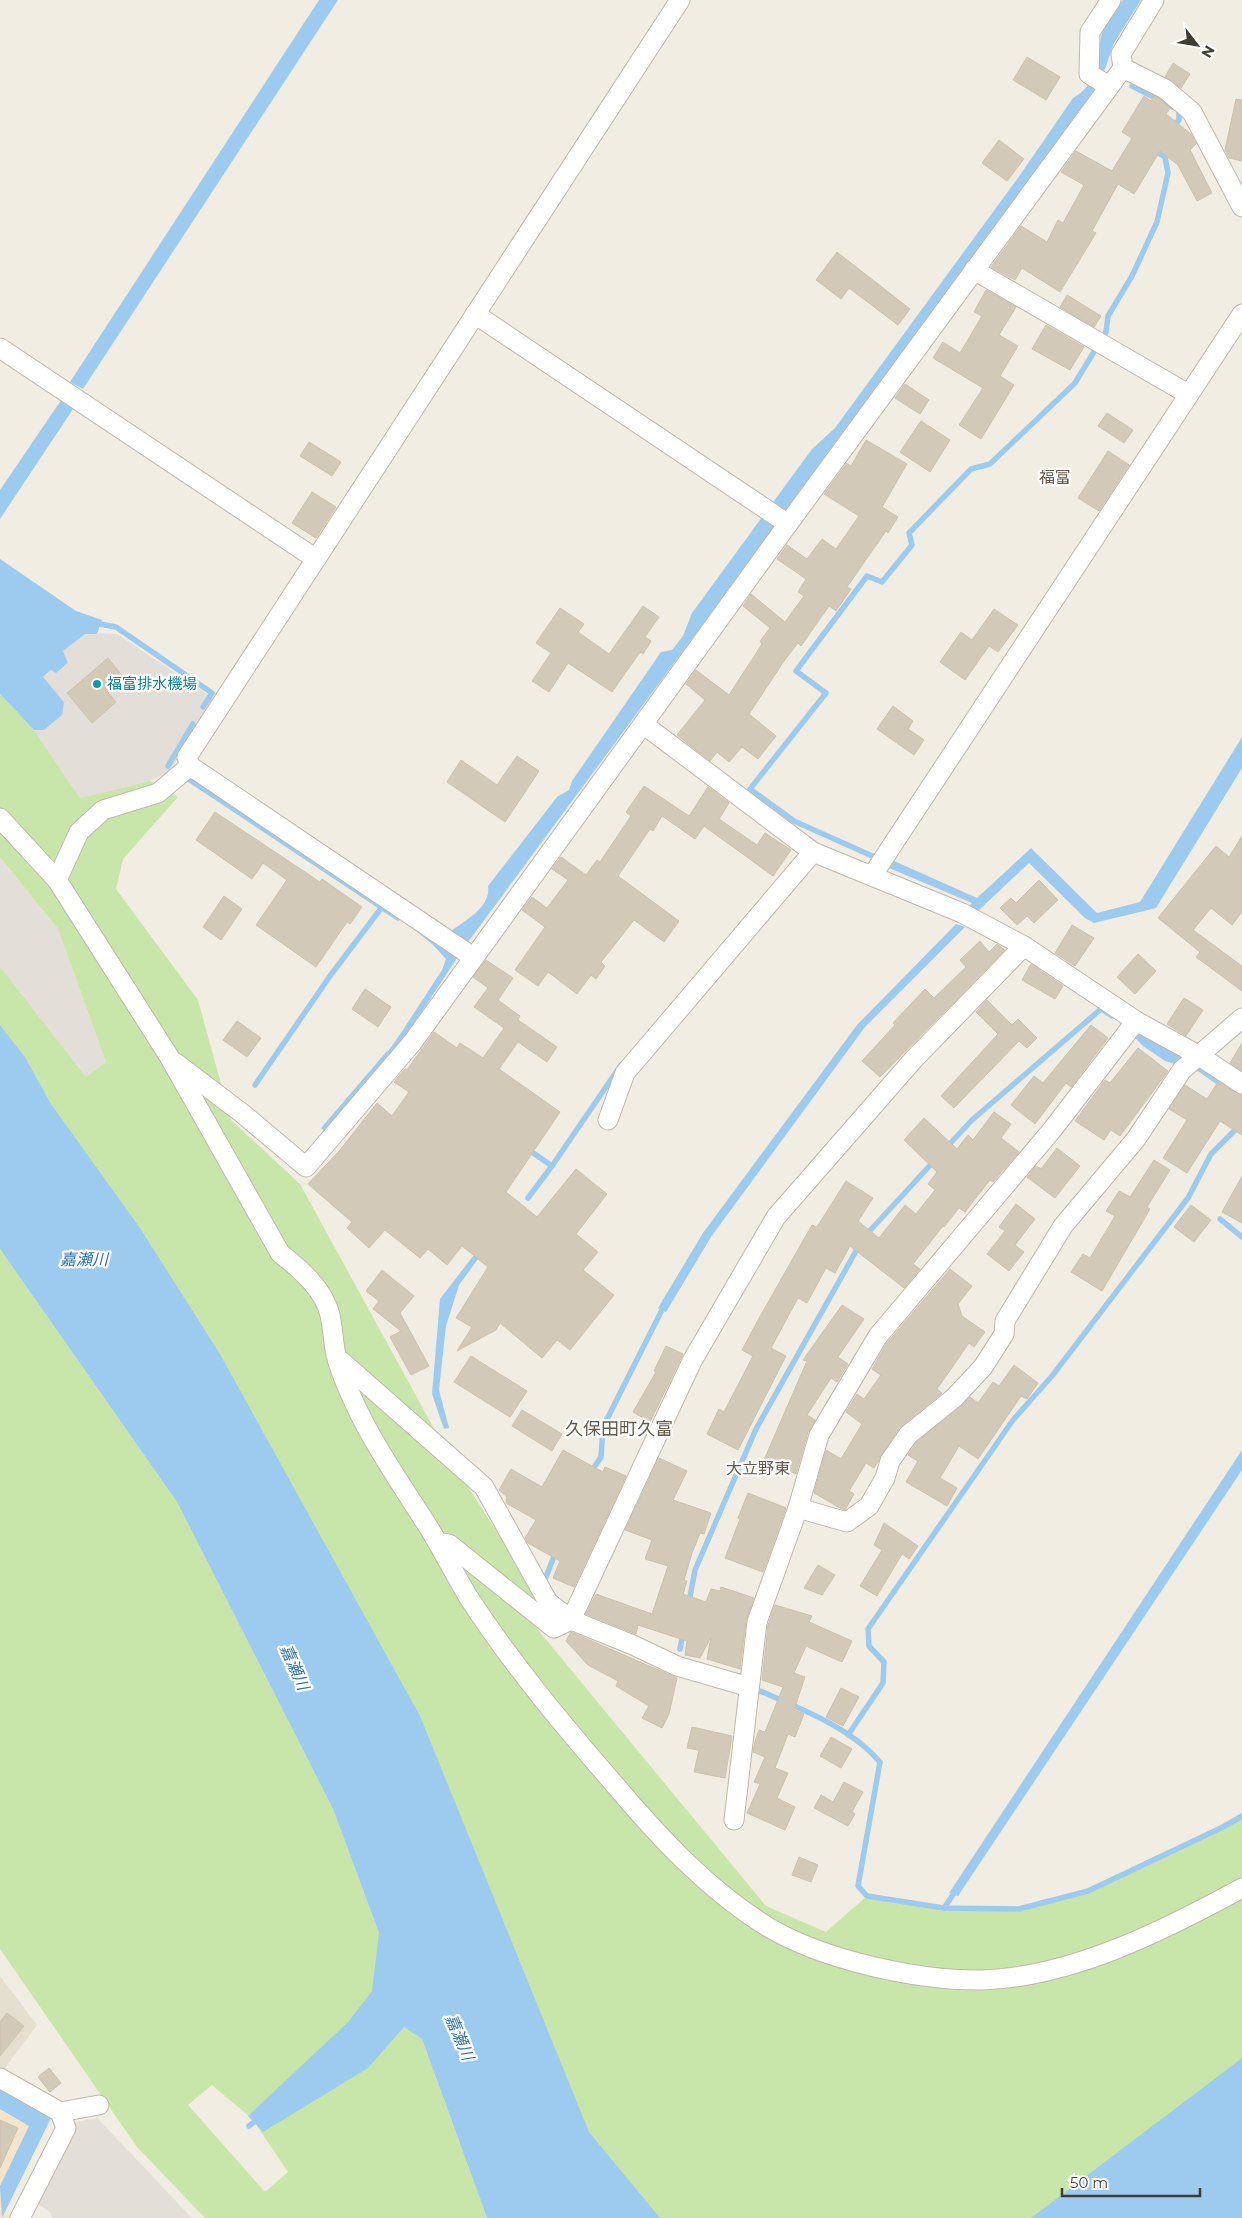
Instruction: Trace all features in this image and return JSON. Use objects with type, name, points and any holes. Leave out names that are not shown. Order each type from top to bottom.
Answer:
[{"type":"street","points":[[464,951],[190,766],[187,757],[680,0]]},
{"type":"street","points":[[1109,86],[1089,74],[1090,32],[1111,0]]},
{"type":"street","points":[[170,1058],[243,1114],[306,1167],[412,1043],[464,951],[643,724],[1123,68],[1121,54],[1154,0]]},
{"type":"street","points":[[1123,68],[1165,89],[1192,112],[1242,207]]},
{"type":"street","points":[[974,270],[1188,394]]},
{"type":"street","points":[[475,314],[788,524]]},
{"type":"street","points":[[879,867],[1242,314]]},
{"type":"street","points":[[0,348],[316,559]]},
{"type":"street","points":[[643,724],[813,852],[879,867],[1024,946],[1130,1027],[1198,1055],[1242,1084]]},
{"type":"street","points":[[56,880],[80,832],[103,810],[158,793],[190,766]]},
{"type":"street","points":[[0,818],[56,880],[170,1058],[280,1253],[306,1274],[330,1311],[336,1357],[366,1428],[438,1542],[469,1598],[536,1692],[641,1815],[688,1863],[730,1899],[769,1928],[834,1956],[921,1976],[984,1980],[1035,1973],[1085,1959],[1172,1926],[1242,1888]]},
{"type":"street","points":[[608,1120],[625,1073],[813,852]]},
{"type":"street","points":[[438,1542],[449,1544],[554,1628],[571,1620],[692,1361],[776,1217],[914,1059],[1024,946]]},
{"type":"street","points":[[798,1508],[847,1522],[869,1506],[885,1478],[890,1461],[908,1435],[954,1398],[983,1367],[1004,1334],[1005,1321],[1063,1226],[1136,1139],[1182,1070],[1242,1018]]},
{"type":"street","points":[[734,1820],[757,1622],[798,1508],[819,1435],[878,1336],[1052,1130],[1130,1027]]},
{"type":"street","points":[[336,1357],[484,1487],[548,1602],[571,1620],[633,1645],[677,1666],[749,1687]]},
{"type":"street","points":[[0,2078],[60,2112],[99,2105]]},
{"type":"street","points":[[20,2218],[66,2128],[60,2112]]},
{"type":"shaded area","points":[[85,633],[117,634],[214,699],[170,771],[150,781],[80,798],[34,730],[44,730],[64,702],[43,678],[51,670],[56,673],[68,664],[63,651]]},
{"type":"shaded area","points":[[0,857],[58,929],[106,1062],[51,1104],[0,1109]]},
{"type":"shaded area","points":[[0,1976],[37,2025],[2,2072],[0,2070]]},
{"type":"shaded area","points":[[0,2106],[38,2123],[2,2203],[11,2218],[0,2218]]},
{"type":"shaded area","points":[[97,2118],[192,2218],[52,2218],[50,2212],[38,2204],[77,2122]]},
{"type":"green space","points":[[0,694],[34,730],[80,798],[150,781],[178,797],[123,859],[116,889],[198,1000],[231,1120],[300,1184],[454,1465],[538,1596],[529,1619],[766,1906],[826,1932],[867,1896],[944,1908],[1019,1909],[1088,1891],[1223,1827],[1242,1816],[1242,2072],[1065,2218],[620,2218],[51,1104],[25,1057],[0,1025],[0,967],[86,1077],[106,1062],[58,929],[0,857]]},
{"type":"green space","points":[[0,1249],[177,1502],[333,1809],[379,1933],[384,1995],[251,2118],[212,2085],[188,2105],[265,2192],[288,2172],[257,2126],[392,2009],[422,2039],[487,2218],[205,2218],[137,2147],[0,1949]]},
{"type":"water","points":[[319,0],[338,0],[83,389],[70,382]]},
{"type":"water","points":[[1123,0],[1141,0],[1114,43],[1098,89],[468,942],[457,938],[451,931],[482,907],[488,894],[488,886],[557,797],[569,790],[572,781],[661,652],[672,650],[683,636],[692,613],[812,449],[835,428],[1020,175],[1073,98],[1088,85],[1095,70],[1103,29]]},
{"type":"water","points":[[64,396],[77,403],[0,519],[0,490]]},
{"type":"water","points":[[0,559],[76,611],[102,620],[97,634],[85,634],[63,651],[68,663],[56,673],[51,670],[43,677],[64,702],[62,715],[44,730],[34,730],[0,694]]},
{"type":"water","points":[[1242,737],[1242,768],[1156,908],[1094,923],[1085,918],[1029,863],[978,911],[969,906],[972,903],[889,868],[892,860],[977,898],[1031,848],[1097,913],[1140,902]]},
{"type":"water","points":[[406,923],[457,958],[402,1042],[397,1039],[442,970],[446,959],[432,944]]},
{"type":"water","points":[[956,924],[965,927],[865,1027],[711,1237],[666,1312],[658,1308],[703,1233],[857,1025]]},
{"type":"water","points":[[1118,1020],[1200,1065],[1207,1074],[1165,1061],[1143,1046]]},
{"type":"water","name":"嘉瀬川","points":[[0,1025],[25,1057],[51,1104],[140,1228],[220,1354],[420,1716],[589,2132],[660,2218],[487,2218],[422,2039],[404,2027],[368,2068],[263,2132],[248,2116],[348,2022],[372,1991],[379,1933],[333,1809],[177,1502],[0,1249]]},
{"type":"water","points":[[387,1051],[391,1056],[329,1135],[321,1128]]},
{"type":"water","points":[[477,1251],[481,1255],[459,1285],[446,1326],[439,1390],[449,1428],[444,1429],[432,1394],[440,1299]]},
{"type":"water","points":[[1242,1450],[1242,1470],[958,1896],[949,1893]]},
{"type":"water","points":[[1242,2058],[1242,2218],[1031,2218]]},
{"type":"water","points":[[0,2088],[51,2118],[2,2218],[0,2186],[29,2126],[0,2109]]},
{"type":"building","points":[[1027,57],[1060,77],[1046,100],[1013,80]]},
{"type":"building","points":[[1173,63],[1190,74],[1181,88],[1165,77]]},
{"type":"building","points":[[1144,96],[1151,101],[1154,96],[1159,98],[1170,108],[1166,114],[1191,134],[1196,144],[1190,150],[1212,193],[1197,201],[1178,165],[1160,151],[1134,194],[1118,184],[1092,231],[1096,233],[1060,292],[1022,268],[1015,280],[991,267],[1021,226],[1047,242],[1058,220],[1063,223],[1084,185],[1061,172],[1076,151],[1112,171],[1132,138],[1122,132]]},
{"type":"building","points":[[1236,99],[1242,100],[1242,161],[1229,158],[1225,150]]},
{"type":"building","points":[[999,140],[1024,159],[1007,181],[982,163]]},
{"type":"building","points":[[837,252],[910,309],[898,325],[849,288],[841,299],[816,280]]},
{"type":"building","points":[[986,290],[1016,307],[999,335],[1018,346],[1000,376],[1014,385],[981,439],[959,425],[983,388],[933,358],[943,342],[960,353],[982,316],[974,312]]},
{"type":"building","points":[[1067,295],[1101,316],[1094,327],[1060,307]]},
{"type":"building","points":[[1046,325],[1084,347],[1070,370],[1032,349]]},
{"type":"building","points":[[905,384],[929,400],[920,414],[895,398]]},
{"type":"building","points":[[1107,413],[1133,430],[1124,443],[1098,426]]},
{"type":"building","points":[[921,421],[950,440],[930,472],[900,452]]},
{"type":"building","points":[[866,440],[907,464],[882,507],[898,517],[847,587],[851,589],[836,611],[829,606],[801,646],[798,643],[784,661],[749,714],[776,736],[758,759],[742,747],[729,762],[717,752],[710,761],[677,735],[705,700],[686,684],[696,670],[729,695],[762,644],[760,641],[770,628],[743,606],[751,594],[785,622],[804,596],[798,592],[806,579],[777,559],[787,545],[807,559],[822,539],[836,549],[859,516],[824,494],[847,463],[851,466]]},
{"type":"building","points":[[309,442],[341,462],[332,476],[300,456]]},
{"type":"building","points":[[1108,451],[1129,465],[1099,511],[1078,498]]},
{"type":"building","points":[[312,492],[336,507],[316,538],[292,523]]},
{"type":"building","points":[[643,606],[659,617],[645,637],[651,641],[643,654],[640,652],[612,692],[568,663],[549,692],[532,681],[551,653],[536,643],[560,608],[584,624],[578,632],[609,654]]},
{"type":"building","points":[[994,609],[1018,625],[998,652],[989,646],[965,680],[940,662],[961,632],[972,640]]},
{"type":"building","name":"福富排水機場","points":[[108,658],[123,677],[107,691],[116,702],[92,723],[67,693]]},
{"type":"building","points":[[893,706],[913,721],[908,729],[924,740],[914,755],[877,729]]},
{"type":"building","points":[[517,756],[539,771],[505,822],[447,782],[461,760],[497,785]]},
{"type":"building","points":[[644,786],[689,816],[708,787],[729,803],[719,819],[757,845],[765,833],[791,850],[773,876],[704,826],[695,839],[662,816],[653,831],[650,829],[618,876],[679,921],[664,942],[634,920],[601,962],[605,966],[596,979],[591,975],[577,994],[548,972],[538,986],[515,970],[545,927],[522,910],[532,897],[547,908],[568,880],[552,869],[561,857],[586,875],[597,860],[600,862],[631,816],[626,812]]},
{"type":"building","points":[[215,812],[320,882],[322,879],[362,907],[350,924],[347,922],[316,967],[256,925],[287,880],[263,863],[252,879],[196,840]]},
{"type":"building","points":[[1242,836],[1242,912],[1232,925],[1211,908],[1193,930],[1242,966],[1242,991],[1196,957],[1200,952],[1158,918],[1216,846],[1229,857]]},
{"type":"building","points":[[1039,880],[1058,900],[1034,923],[1027,916],[1017,925],[1000,908],[1011,898],[1016,903]]},
{"type":"building","points":[[224,896],[242,909],[221,940],[203,927]]},
{"type":"building","points":[[1072,925],[1094,938],[1075,966],[1055,953]]},
{"type":"building","points":[[980,941],[989,952],[997,944],[1005,950],[880,1077],[862,1061],[895,1025],[893,1023],[925,989],[934,998],[966,967],[960,960]]},
{"type":"building","points":[[1138,954],[1156,971],[1135,994],[1117,977]]},
{"type":"building","points":[[486,960],[513,978],[498,1000],[520,1016],[518,1020],[557,1047],[547,1062],[518,1042],[499,1069],[560,1112],[506,1192],[537,1217],[576,1169],[607,1194],[576,1234],[598,1252],[583,1270],[614,1295],[570,1350],[557,1340],[542,1358],[500,1323],[496,1330],[457,1351],[472,1327],[456,1318],[488,1267],[462,1246],[447,1265],[428,1249],[420,1258],[385,1230],[369,1248],[347,1228],[352,1222],[308,1184],[340,1150],[377,1103],[392,1116],[409,1092],[394,1082],[405,1069],[407,1070],[434,1032],[457,1048],[460,1043],[483,1058],[504,1028],[474,1007],[488,988],[473,977]]},
{"type":"building","points":[[1031,964],[1063,986],[1055,999],[1022,980]]},
{"type":"building","points":[[365,989],[391,1007],[378,1027],[352,1009]]},
{"type":"building","points":[[1184,998],[1203,1010],[1186,1036],[1167,1024]]},
{"type":"building","points":[[987,1000],[1012,1025],[1018,1019],[1037,1038],[1027,1048],[1019,1041],[954,1108],[941,1096],[998,1034],[976,1012]]},
{"type":"building","points":[[237,1021],[261,1038],[247,1057],[223,1040]]},
{"type":"building","points":[[1091,1025],[1108,1038],[1071,1087],[1066,1083],[1035,1124],[1011,1105],[1034,1076],[1043,1083]]},
{"type":"building","points":[[1242,1043],[1242,1071],[1230,1063]]},
{"type":"building","points":[[1138,1048],[1168,1071],[1120,1136],[1111,1130],[1104,1140],[1075,1121],[1105,1080],[1110,1083]]},
{"type":"building","points":[[1218,1082],[1242,1095],[1242,1135],[1220,1121],[1187,1173],[1163,1158],[1187,1120],[1169,1109],[1185,1085],[1207,1099]]},
{"type":"building","points":[[994,1112],[1011,1124],[1001,1138],[1019,1152],[993,1182],[990,1180],[965,1212],[959,1208],[943,1226],[913,1264],[920,1269],[904,1288],[850,1246],[835,1273],[826,1268],[807,1303],[798,1298],[771,1348],[786,1356],[738,1450],[707,1434],[719,1409],[724,1412],[753,1356],[742,1350],[758,1320],[812,1225],[817,1227],[846,1181],[873,1198],[858,1221],[879,1238],[905,1205],[916,1214],[935,1190],[928,1184],[937,1172],[904,1140],[924,1118],[957,1149],[968,1135],[973,1140]]},
{"type":"building","points":[[1057,1148],[1080,1166],[1055,1198],[1027,1177],[1036,1166],[1041,1169]]},
{"type":"building","points":[[1154,1160],[1170,1170],[1147,1207],[1150,1209],[1102,1291],[1071,1272],[1083,1254],[1090,1258],[1115,1216],[1106,1211],[1119,1191],[1130,1197]]},
{"type":"building","points":[[1242,1176],[1242,1223],[1222,1212]]},
{"type":"building","points":[[1016,1204],[1035,1219],[1015,1245],[1024,1252],[1009,1271],[987,1254],[1005,1231],[999,1227]]},
{"type":"building","points":[[1191,1205],[1211,1220],[1194,1242],[1174,1227]]},
{"type":"building","points":[[950,1269],[972,1286],[958,1304],[962,1316],[985,1332],[974,1347],[969,1343],[937,1389],[942,1393],[899,1428],[874,1468],[866,1463],[849,1491],[854,1494],[845,1510],[840,1508],[814,1493],[826,1450],[841,1459],[862,1424],[846,1412],[857,1394],[864,1399],[881,1375],[872,1369],[887,1343]]},
{"type":"building","points":[[382,1270],[414,1296],[400,1313],[429,1366],[411,1375],[390,1337],[401,1331],[373,1309],[379,1301],[366,1291]]},
{"type":"building","points":[[842,1305],[864,1319],[838,1357],[848,1364],[837,1382],[831,1378],[807,1415],[815,1420],[808,1432],[796,1474],[764,1460],[807,1361],[803,1360]]},
{"type":"building","points":[[666,1346],[683,1354],[650,1422],[633,1412],[656,1372],[654,1371]]},
{"type":"building","points":[[471,1356],[527,1391],[510,1417],[454,1382]]},
{"type":"building","points":[[1014,1365],[1038,1383],[1027,1399],[1021,1396],[978,1459],[959,1446],[940,1478],[957,1488],[947,1506],[906,1482],[918,1461],[908,1455],[916,1443],[970,1397],[978,1403],[993,1382],[999,1386]]},
{"type":"building","points":[[522,1410],[562,1434],[552,1451],[512,1426]]},
{"type":"building","points":[[563,1450],[603,1472],[605,1467],[626,1476],[574,1587],[553,1578],[560,1561],[528,1543],[525,1538],[536,1520],[506,1503],[507,1497],[499,1490],[511,1469],[542,1487]]},
{"type":"building","points":[[659,1458],[687,1471],[673,1500],[711,1513],[704,1534],[700,1533],[692,1553],[684,1580],[687,1581],[683,1594],[706,1602],[711,1589],[720,1591],[721,1587],[754,1598],[746,1620],[740,1669],[707,1659],[711,1637],[700,1658],[685,1655],[687,1641],[638,1625],[636,1634],[586,1614],[596,1594],[652,1614],[668,1566],[645,1559],[652,1540],[625,1530]]},
{"type":"building","points":[[748,1493],[786,1508],[763,1572],[725,1558]]},
{"type":"building","points":[[884,1523],[918,1546],[909,1559],[902,1554],[877,1596],[860,1586],[882,1550],[874,1545]]},
{"type":"building","points":[[818,1565],[835,1575],[822,1595],[804,1588]]},
{"type":"building","points":[[775,1605],[812,1616],[809,1622],[852,1641],[842,1662],[806,1646],[794,1673],[805,1677],[794,1710],[804,1714],[795,1737],[788,1734],[775,1768],[788,1773],[777,1798],[795,1807],[785,1830],[747,1813],[760,1784],[754,1782],[765,1757],[753,1752],[755,1741],[759,1730],[765,1732],[783,1687],[762,1680],[768,1625]]},
{"type":"building","points":[[571,1632],[677,1678],[669,1714],[662,1728],[642,1718],[649,1706],[616,1686],[618,1681],[588,1665],[566,1641]]},
{"type":"building","points":[[841,1688],[859,1697],[843,1726],[826,1717]]},
{"type":"building","points":[[692,1727],[732,1736],[725,1778],[694,1772],[699,1750],[687,1748]]},
{"type":"building","points":[[831,1737],[852,1749],[841,1768],[820,1756]]},
{"type":"building","points":[[844,1782],[863,1792],[852,1812],[855,1814],[848,1826],[814,1808],[821,1795],[833,1802]]},
{"type":"building","points":[[799,1857],[818,1865],[811,1882],[792,1875]]},
{"type":"building","points":[[7,2013],[24,2026],[0,2056],[0,2022]]},
{"type":"building","points":[[49,2068],[61,2083],[50,2092],[38,2077]]},
{"type":"building","points":[[0,2120],[18,2128],[0,2168]]},
{"type":"waterway","points":[[1132,86],[1179,110],[1179,120],[1172,128]]},
{"type":"waterway","points":[[879,859],[794,821],[750,789],[826,693],[796,671],[867,576],[882,582],[912,545],[909,533],[971,469],[990,464],[1075,383],[1106,332],[1108,316],[1132,276],[1157,222],[1168,173],[1165,157],[1156,150]]},
{"type":"waterway","points":[[94,623],[116,627],[212,693],[203,707]]},
{"type":"waterway","points":[[168,766],[193,724]]},
{"type":"waterway","points":[[190,780],[398,918]]},
{"type":"waterway","points":[[255,1085],[330,976],[382,907]]},
{"type":"waterway","points":[[946,1148],[972,1120],[1101,1009],[1112,1016]]},
{"type":"waterway","points":[[385,1060],[403,1035]]},
{"type":"waterway","points":[[526,1148],[552,1166],[621,1065]]},
{"type":"waterway","points":[[1201,1070],[1224,1086]]},
{"type":"waterway","points":[[848,1735],[883,1683],[884,1662],[869,1646],[868,1629],[1013,1420],[1052,1376],[1188,1198],[1211,1154],[1242,1123]]},
{"type":"waterway","points":[[865,1236],[935,1160]]},
{"type":"waterway","points":[[528,1198],[552,1166]]},
{"type":"waterway","points":[[1220,1219],[1242,1237]]},
{"type":"waterway","points":[[689,1602],[695,1570],[756,1429],[860,1244]]},
{"type":"waterway","points":[[591,1472],[601,1457],[603,1427],[665,1304]]},
{"type":"waterway","points":[[546,1577],[556,1551]]},
{"type":"waterway","points":[[680,1649],[683,1633]]},
{"type":"waterway","points":[[760,1691],[808,1712],[840,1729],[868,1750],[880,1762],[858,1886],[867,1896],[944,1908],[1019,1909],[1088,1891],[1223,1827],[1242,1816]]},
{"type":"waterway","points":[[944,1908],[957,1889]]},
{"type":"waterway","points":[[249,2126],[259,2118]]},
{"type":"place","name":"福富排水機場","points":[[97,684]]},
{"type":"district","name":"福富","points":[[1055,477]]},
{"type":"district","name":"久保田町久富","points":[[619,1429]]},
{"type":"district","name":"大立野東","points":[[758,1468]]}]
